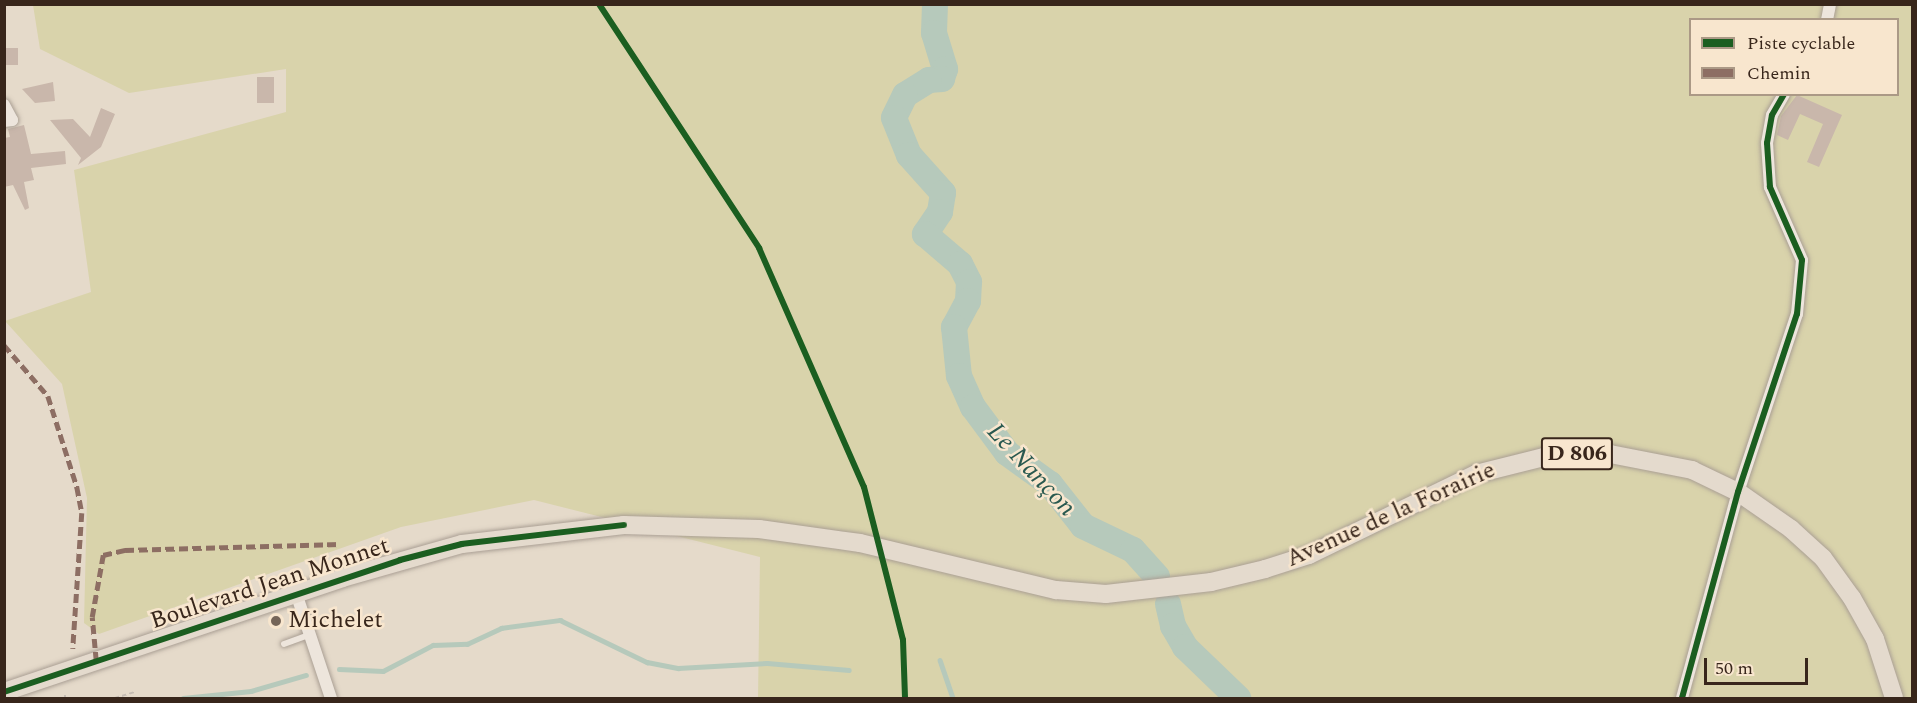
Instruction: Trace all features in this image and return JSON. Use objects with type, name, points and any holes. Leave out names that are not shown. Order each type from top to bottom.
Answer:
[{"type":"main road","name":"Avenue de la Forairie","points":[[1169,588],[1211,582],[1309,555],[1476,474],[1544,457],[1610,454],[1648,459],[1692,470],[1738,492],[1822,558],[1875,639],[1894,699]]},
{"type":"main road","name":"Boulevard Jean Monnet","points":[[4,692],[296,593],[462,544],[576,528],[694,524],[860,543],[1056,590],[1106,594],[1169,588]]},
{"type":"street","points":[[1682,699],[1738,492],[1797,314],[1802,260],[1770,187],[1767,143],[1772,115],[1783,96]]},
{"type":"street","points":[[4,105],[12,120],[4,121]]},
{"type":"street","points":[[296,593],[332,699]]},
{"type":"lane","points":[[284,644],[309,636]]},
{"type":"path","points":[[116,699],[135,692]]},
{"type":"shaded area","points":[[33,5],[1912,5],[1912,698],[758,698],[760,557],[534,500],[401,527],[99,634],[84,623],[87,498],[62,384],[5,321],[91,292],[74,170],[286,112],[286,69],[129,93],[40,49]]},
{"type":"building","points":[[4,48],[18,48],[18,65],[4,65]]},
{"type":"building","points":[[257,77],[274,77],[274,103],[257,103]]},
{"type":"building","points":[[53,82],[55,101],[35,103],[22,89]]},
{"type":"building","points":[[1796,96],[1842,115],[1819,167],[1807,162],[1823,124],[1800,114],[1788,140],[1777,135],[1781,116]]},
{"type":"building","points":[[101,108],[115,114],[101,147],[78,165],[81,158],[50,120],[73,119],[90,137]]},
{"type":"building","points":[[24,125],[31,154],[65,151],[66,164],[31,168],[34,180],[24,182],[29,208],[25,210],[13,185],[4,187],[4,138],[10,137],[8,129]]},
{"type":"waterway","name":"Le Nançon","points":[[935,4],[934,33],[945,69],[942,79],[929,80],[905,95],[894,118],[909,155],[943,193],[940,212],[925,234],[960,264],[969,282],[968,301],[954,327],[959,376],[973,407],[1007,453],[1050,484],[1083,526],[1133,550],[1157,577]]},
{"type":"waterway","name":"Le Nançon","points":[[1168,604],[1173,626],[1185,647],[1238,698]]},
{"type":"waterway","points":[[339,669],[383,671],[433,645],[467,644],[501,628],[560,620],[647,662],[678,668],[767,663],[849,670]]},
{"type":"waterway","points":[[940,660],[953,698]]},
{"type":"waterway","points":[[183,698],[251,691],[306,675]]},
{"type":"marked path","points":[[4,345],[48,396],[77,487],[82,513],[73,649]]},
{"type":"marked path","points":[[96,661],[92,617],[103,555],[125,550],[340,544]]},
{"type":"cycle path","points":[[599,4],[759,248],[864,487],[903,640],[905,698]]},
{"type":"cycle path","points":[[1682,698],[1738,492],[1797,314],[1802,260],[1770,187],[1767,143],[1772,115],[1783,96]]},
{"type":"cycle path","points":[[4,692],[400,560],[462,544],[624,525]]},
{"type":"place","name":"Michelet","points":[[276,621]]}]
